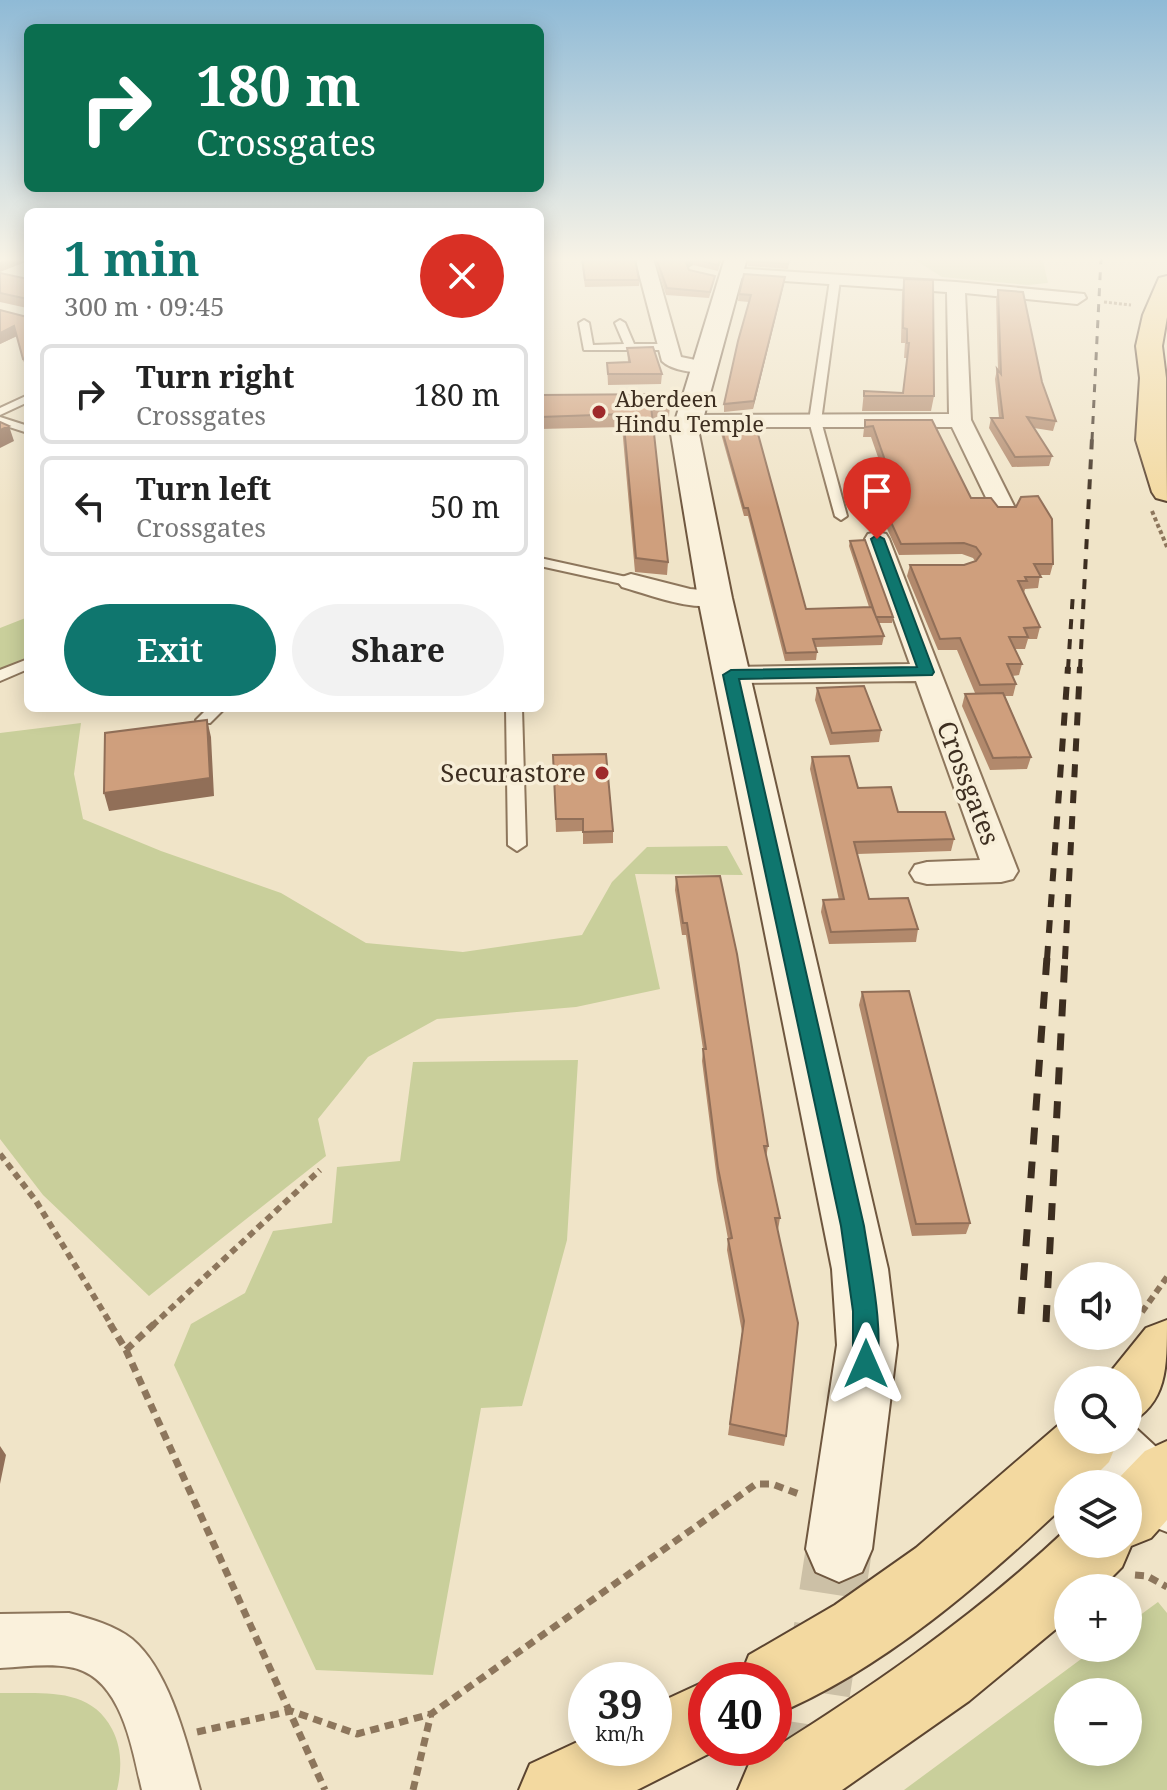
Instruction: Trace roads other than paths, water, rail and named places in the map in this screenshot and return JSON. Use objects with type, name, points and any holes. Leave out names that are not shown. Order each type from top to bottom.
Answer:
[{"type":"main road","points":[[1150,342],[1153,378],[1150,427],[1167,492]]},
{"type":"main road","points":[[1153,378],[1167,410]]},
{"type":"main road","points":[[1142,1378],[1167,1348]]},
{"type":"main road","points":[[792,1670],[909,1595],[982,1538],[1072,1454]]},
{"type":"main road","points":[[775,1790],[947,1674],[997,1636],[1111,1563]]},
{"type":"main road","points":[[556,1790],[607,1766]]},
{"type":"street","points":[[665,342],[689,395]]},
{"type":"street","points":[[706,342],[689,395],[685,434],[731,675],[860,1269],[866,1358],[859,1432],[839,1549]]},
{"type":"street","points":[[958,342],[960,420],[1004,510]]},
{"type":"street","points":[[689,395],[815,421],[960,420]]},
{"type":"street","name":"Crossgates","points":[[917,566],[882,552],[1001,871],[927,873]]},
{"type":"street","points":[[631,582],[690,597],[715,598]]},
{"type":"street","points":[[731,675],[926,672]]},
{"type":"street","points":[[1116,1454],[1154,1494]]},
{"type":"street","points":[[0,1641],[72,1640],[107,1653],[130,1678],[146,1706],[164,1766]]},
{"type":"lane","points":[[587,342],[588,348],[666,347]]},
{"type":"lane","points":[[628,342],[630,347]]},
{"type":"lane","points":[[826,342],[815,421],[841,516]]},
{"type":"lane","points":[[0,412],[24,400]]},
{"type":"lane","points":[[0,420],[24,429]]},
{"type":"lane","points":[[544,563],[631,582]]},
{"type":"lane","points":[[0,676],[24,665]]},
{"type":"lane","points":[[204,720],[213,712]]},
{"type":"lane","points":[[514,712],[517,845]]},
{"type":"tunnel","points":[[802,1790],[839,1549]]},
{"type":"railway","points":[[1092,440],[1097,342]]},
{"type":"railway","points":[[1080,669],[1092,438]]},
{"type":"railway","points":[[1068,669],[1073,593]]},
{"type":"railway","points":[[1047,959],[1068,667]]},
{"type":"railway","points":[[1065,959],[1080,667]]},
{"type":"railway","points":[[1021,1314],[1047,957]]},
{"type":"railway","points":[[1046,1322],[1065,957]]},
{"type":"place","name":"Aberdeen Hindu Temple","points":[[599,412]]},
{"type":"place","name":"Securastore","points":[[602,773]]}]
